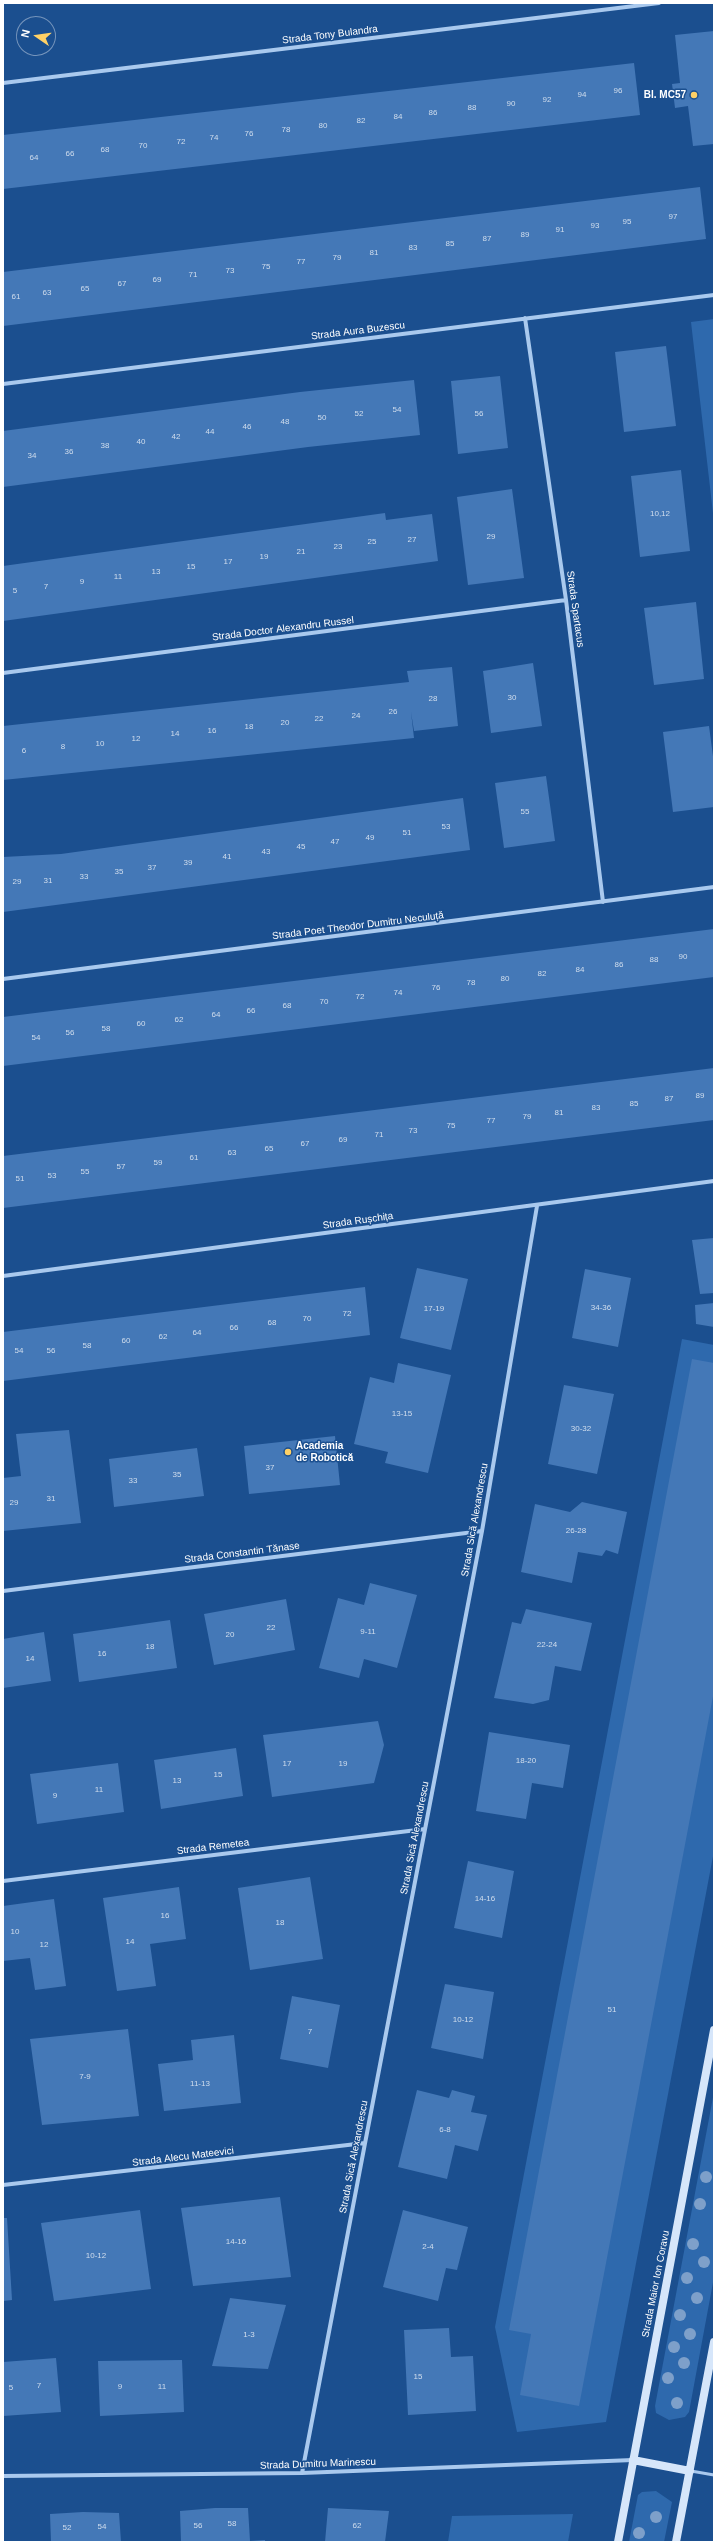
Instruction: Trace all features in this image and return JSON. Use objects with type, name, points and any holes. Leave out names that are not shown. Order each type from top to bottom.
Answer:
[{"type":"street","name":"Strada Tony Bulandra","points":[[3,83],[659,3]]},
{"type":"street","name":"Strada Aura Buzescu","points":[[3,384],[714,294]]},
{"type":"street","name":"Strada Spartacus","points":[[524,318],[566,600],[603,902]]},
{"type":"street","name":"Strada Doctor Alexandru Russel","points":[[3,673],[566,600]]},
{"type":"street","name":"Strada Poet Theodor Dumitru Neculuță","points":[[3,979],[714,888]]},
{"type":"street","name":"Strada Rușchița","points":[[3,1276],[537,1206],[714,1181]]},
{"type":"street","name":"Strada Sică Alexandrescu","points":[[302,2473],[482,1531],[537,1206]]},
{"type":"street","name":"Strada Constantin Tănase","points":[[3,1591],[482,1531]]},
{"type":"street","name":"Strada Remetea","points":[[3,1881],[425,1829]]},
{"type":"street","name":"Strada Maior Ion Coravu","points":[[618,2542],[714,2030]]},
{"type":"street","name":"Strada Alecu Mateevici","points":[[3,2185],[365,2144]]},
{"type":"street","points":[[676,2542],[714,2342]]},
{"type":"street","points":[[633,2460],[690,2471]]},
{"type":"street","name":"Strada Dumitru Marinescu","points":[[3,2476],[302,2473],[633,2460]]},
{"type":"lane","points":[[690,2471],[714,2475]]},
{"type":"shaded area","points":[[714,319],[714,522],[691,322]]},
{"type":"shaded area","points":[[682,1339],[714,1345],[714,1851],[606,2422],[517,2432],[495,2327]]},
{"type":"shaded area","points":[[714,2092],[714,2277],[689,2412],[685,2417],[669,2420],[656,2413],[655,2406]]},
{"type":"shaded area","points":[[656,2491],[672,2502],[664,2542],[629,2542],[638,2495],[642,2492]]},
{"type":"shaded area","points":[[573,2514],[568,2542],[448,2542],[452,2516]]},
{"type":"building","name":"Bl. MC57","points":[[714,31],[714,144],[693,146],[688,106],[675,108],[672,84],[680,83],[675,35]]},
{"type":"building","points":[[634,63],[640,115],[3,189],[3,135]]},
{"type":"building","points":[[700,187],[706,239],[3,326],[3,272]]},
{"type":"building","points":[[666,346],[676,426],[624,432],[615,352]]},
{"type":"building","points":[[500,376],[508,448],[458,454],[451,381]]},
{"type":"building","points":[[414,380],[420,435],[308,447],[3,487],[3,431],[300,392]]},
{"type":"building","points":[[681,470],[690,551],[640,557],[631,476]]},
{"type":"building","points":[[512,489],[524,578],[468,585],[457,497]]},
{"type":"building","points":[[385,513],[386,520],[432,514],[438,561],[3,621],[3,566]]},
{"type":"building","points":[[696,602],[704,679],[654,685],[644,608]]},
{"type":"building","points":[[533,663],[542,726],[491,733],[483,671]]},
{"type":"building","points":[[452,667],[458,726],[414,731],[411,712],[414,738],[3,780],[3,726],[409,682],[407,671]]},
{"type":"building","points":[[709,726],[714,764],[714,807],[673,812],[663,732]]},
{"type":"building","points":[[546,776],[555,841],[504,848],[495,783]]},
{"type":"building","points":[[463,798],[470,850],[3,912],[3,857],[61,854]]},
{"type":"building","points":[[714,929],[714,977],[3,1066],[3,1017]]},
{"type":"building","points":[[714,1068],[714,1120],[3,1208],[3,1156]]},
{"type":"building","points":[[714,1238],[714,1293],[700,1294],[692,1240]]},
{"type":"building","points":[[417,1268],[468,1279],[451,1350],[400,1338]]},
{"type":"building","points":[[585,1269],[631,1278],[618,1347],[572,1338]]},
{"type":"building","points":[[365,1287],[370,1335],[3,1381],[3,1332]]},
{"type":"building","points":[[714,1303],[714,1327],[696,1324],[695,1305]]},
{"type":"building","points":[[692,1359],[714,1363],[714,1691],[579,2406],[520,2395],[531,2334],[509,2330]]},
{"type":"building","points":[[398,1363],[451,1375],[428,1473],[385,1463],[388,1452],[354,1444],[370,1377],[394,1383]]},
{"type":"building","points":[[564,1385],[614,1394],[597,1474],[548,1464]]},
{"type":"building","points":[[69,1430],[81,1523],[3,1531],[3,1478],[21,1476],[16,1434]]},
{"type":"building","points":[[335,1436],[340,1485],[249,1494],[244,1446]]},
{"type":"building","points":[[197,1448],[204,1496],[114,1507],[109,1459]]},
{"type":"building","points":[[582,1502],[627,1512],[618,1554],[606,1550],[602,1556],[578,1552],[572,1583],[521,1572],[535,1504],[570,1512]]},
{"type":"building","points":[[370,1583],[417,1595],[397,1668],[364,1659],[359,1678],[319,1668],[338,1598],[364,1605]]},
{"type":"building","points":[[286,1599],[295,1650],[214,1665],[204,1614]]},
{"type":"building","points":[[526,1609],[592,1623],[581,1671],[555,1666],[549,1700],[533,1704],[494,1698],[512,1622],[521,1624]]},
{"type":"building","points":[[170,1620],[177,1668],[79,1682],[73,1634]]},
{"type":"building","points":[[44,1632],[51,1681],[3,1688],[3,1639]]},
{"type":"building","points":[[378,1721],[384,1745],[374,1783],[272,1797],[263,1735]]},
{"type":"building","points":[[489,1732],[570,1745],[563,1788],[532,1783],[526,1819],[476,1811]]},
{"type":"building","points":[[236,1748],[243,1796],[161,1809],[154,1760]]},
{"type":"building","points":[[118,1763],[124,1812],[37,1824],[30,1774]]},
{"type":"building","points":[[468,1861],[514,1871],[502,1938],[454,1928]]},
{"type":"building","points":[[310,1877],[323,1959],[250,1970],[238,1888]]},
{"type":"building","points":[[179,1887],[186,1939],[150,1944],[156,1986],[117,1991],[103,1898]]},
{"type":"building","points":[[54,1899],[66,1986],[35,1990],[30,1958],[3,1961],[3,1906]]},
{"type":"building","points":[[445,1984],[494,1992],[483,2059],[431,2048]]},
{"type":"building","points":[[292,1996],[340,2005],[328,2068],[280,2059]]},
{"type":"building","points":[[128,2029],[139,2116],[42,2125],[30,2039]]},
{"type":"building","points":[[234,2035],[241,2103],[164,2111],[158,2064],[193,2060],[191,2040]]},
{"type":"building","points":[[417,2090],[449,2098],[452,2090],[475,2096],[471,2112],[487,2115],[478,2151],[455,2145],[447,2179],[398,2167]]},
{"type":"building","points":[[280,2197],[291,2277],[193,2286],[181,2208]]},
{"type":"building","points":[[140,2210],[151,2289],[54,2301],[41,2223]]},
{"type":"building","points":[[403,2210],[468,2227],[457,2270],[446,2268],[438,2301],[383,2287]]},
{"type":"building","points":[[3,2218],[7,2218],[12,2300],[3,2301]]},
{"type":"building","points":[[230,2298],[286,2305],[268,2369],[212,2366]]},
{"type":"building","points":[[449,2328],[451,2357],[473,2356],[476,2411],[408,2415],[404,2330]]},
{"type":"building","points":[[56,2358],[61,2412],[3,2416],[3,2362]]},
{"type":"building","points":[[182,2360],[184,2412],[100,2416],[98,2361]]},
{"type":"building","points":[[215,2508],[248,2508],[250,2541],[265,2540],[265,2542],[181,2542],[180,2511]]},
{"type":"building","points":[[328,2508],[389,2511],[385,2542],[325,2542]]},
{"type":"building","points":[[83,2512],[119,2513],[121,2542],[51,2542],[50,2514]]},
{"type":"place","name":"Bl. MC57","points":[[694,95]]},
{"type":"place","name":"Academia de Robotică","points":[[288,1452]]}]
